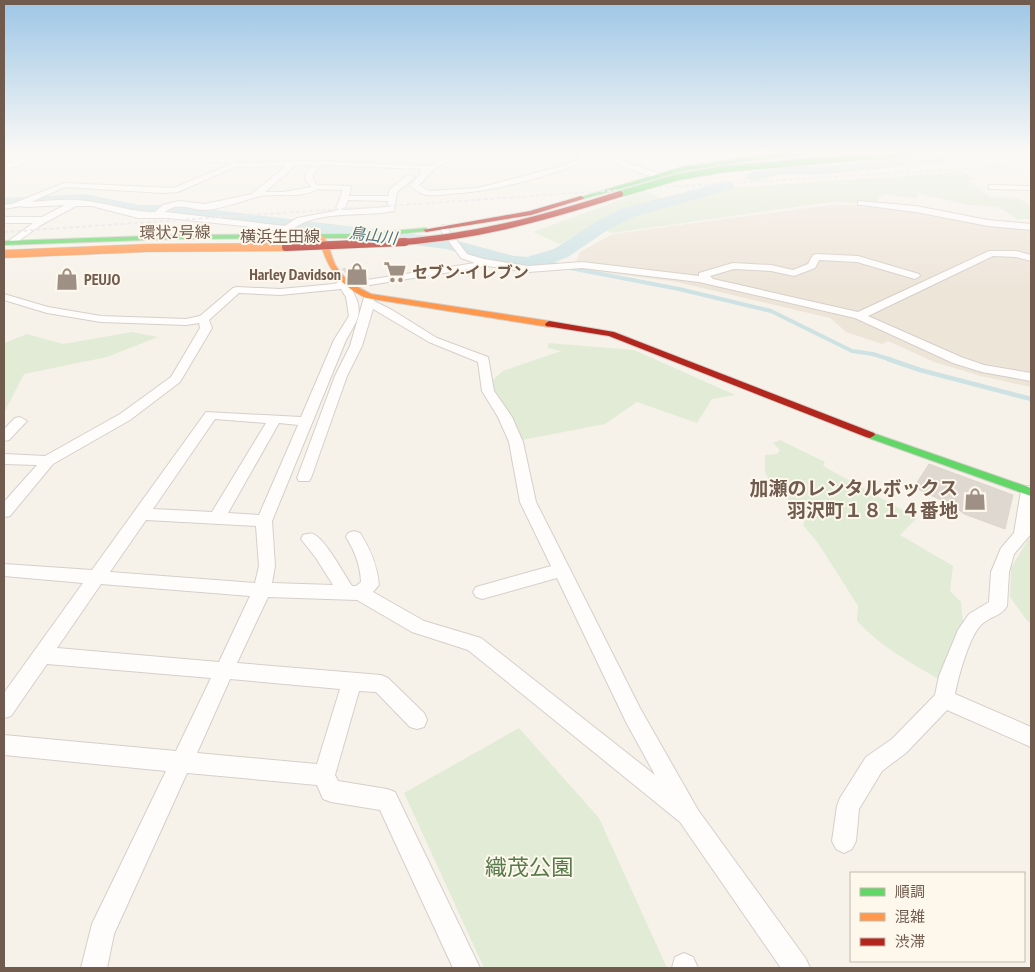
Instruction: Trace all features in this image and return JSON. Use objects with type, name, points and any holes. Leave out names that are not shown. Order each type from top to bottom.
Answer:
[{"type":"main road","name":"横浜生田線","points":[[7,244],[397,233],[444,228],[531,213],[581,198]]},
{"type":"main road","name":"環状2号線","points":[[7,244],[76,245],[342,240],[412,236],[497,222],[584,198]]},
{"type":"main road","name":"環状2号線","points":[[4,254],[146,248],[335,246],[414,242],[502,228],[550,216],[606,198]]},
{"type":"main road","name":"横浜生田線","points":[[4,260],[113,254],[326,252],[401,248],[452,242],[531,225],[619,198]]},
{"type":"main road","points":[[320,236],[333,270],[345,285],[369,300],[611,334],[826,419],[1030,492]]},
{"type":"street","points":[[4,207],[31,198]]},
{"type":"street","points":[[158,214],[166,207],[178,203],[205,206],[237,198]]},
{"type":"street","points":[[339,213],[345,198]]},
{"type":"street","points":[[287,228],[295,222],[339,213],[391,209],[391,199],[362,198]]},
{"type":"street","points":[[20,203],[92,204],[138,214],[158,214],[287,228],[320,236]]},
{"type":"street","points":[[7,244],[43,220],[75,203]]},
{"type":"street","points":[[861,203],[916,209],[958,218],[1031,227]]},
{"type":"street","points":[[4,220],[43,220]]},
{"type":"street","points":[[444,228],[452,242],[464,256],[488,263],[528,269],[582,265],[679,276],[710,282],[859,316],[957,360],[982,368],[1031,377]]},
{"type":"street","points":[[859,316],[992,253],[1016,254],[1031,258]]},
{"type":"street","points":[[710,282],[704,274],[733,266],[771,268],[794,273],[812,266],[816,257],[858,259],[915,276]]},
{"type":"street","points":[[4,297],[46,310],[101,319],[186,322],[203,319],[237,290],[280,292],[337,287],[488,263]]},
{"type":"street","points":[[94,968],[101,933],[262,590],[267,566],[264,521],[340,340],[354,316],[351,296],[345,285]]},
{"type":"street","points":[[304,478],[341,376],[356,346],[369,300],[432,340],[484,360],[488,392],[505,416],[516,442],[528,502],[633,715],[690,818],[796,968]]},
{"type":"street","points":[[4,459],[47,461],[125,417],[176,379],[206,328],[203,319]]},
{"type":"street","points":[[4,709],[211,415],[305,421]]},
{"type":"street","points":[[217,518],[275,419]]},
{"type":"street","points":[[4,437],[20,421]]},
{"type":"street","points":[[4,512],[44,467],[47,461]]},
{"type":"street","points":[[844,841],[848,806],[874,764],[899,746],[944,699],[949,676],[966,635],[975,619],[998,606],[1000,572],[1007,552],[1022,534],[1030,492]]},
{"type":"street","points":[[142,514],[264,521]]},
{"type":"street","points":[[4,570],[262,590],[354,593],[370,585],[368,560],[365,552],[354,537]]},
{"type":"street","points":[[309,539],[354,593],[418,627],[474,644],[690,818]]},
{"type":"street","points":[[482,592],[562,570]]},
{"type":"street","points":[[42,655],[380,684],[417,720]]},
{"type":"street","points":[[352,682],[324,775],[331,791],[387,800],[467,968]]},
{"type":"street","points":[[944,699],[1031,737]]},
{"type":"street","points":[[4,745],[324,775]]},
{"type":"shaded area","points":[[838,204],[917,211],[951,219],[1031,229],[1031,387],[981,376],[934,362],[888,341],[882,344],[846,332],[830,318],[677,282],[585,270],[576,262],[580,252],[613,234]]},
{"type":"green space","points":[[624,198],[665,200],[614,213],[560,244],[533,232]]},
{"type":"green space","points":[[691,198],[878,198],[876,204],[831,202],[613,233],[603,230],[622,218],[647,209]]},
{"type":"green space","points":[[939,198],[1020,198],[1031,206],[1031,219],[1017,219],[998,207],[970,205]]},
{"type":"green space","points":[[132,332],[158,337],[107,357],[24,374],[4,413],[4,343],[27,334],[63,344]]},
{"type":"green space","points":[[548,343],[634,350],[735,395],[712,399],[697,423],[637,402],[605,424],[522,440],[489,383],[503,371],[561,351],[548,348]]},
{"type":"green space","points":[[780,440],[825,462],[823,466],[917,518],[900,535],[953,566],[950,591],[961,602],[963,622],[942,681],[886,647],[857,621],[858,606],[818,543],[803,525],[807,516],[770,483],[765,471],[765,455],[777,454],[780,450],[773,443]]},
{"type":"green space","points":[[1029,538],[1031,540],[1031,623],[1028,622],[1010,597],[1011,568]]},
{"type":"green space","name":"織茂公園","points":[[519,728],[599,818],[667,968],[484,968],[404,793]]},
{"type":"building","name":"Harley Davidson","points":[[359,266],[369,278],[353,280],[342,269]]},
{"type":"building","name":"加瀬のレンタルボックス 羽沢町１８１４番地","points":[[929,464],[1013,495],[1005,529],[964,514],[955,507],[914,487]]},
{"type":"waterway","name":"鳥山川","points":[[4,203],[85,199],[140,210],[173,210],[447,244],[513,262],[527,263],[540,261],[561,253],[600,227],[627,213],[681,198]]},
{"type":"waterway","points":[[540,261],[562,266]]},
{"type":"waterway","points":[[570,268],[679,289],[771,311],[852,351],[873,354],[892,360]]},
{"type":"waterway","points":[[888,359],[920,370],[1031,399]]},
{"type":"railway","points":[[4,232],[498,198]]},
{"type":"traffic: fast","points":[[4,243],[176,237],[358,236],[426,230]]},
{"type":"traffic: fast","points":[[870,435],[1031,492]]},
{"type":"traffic: slow","points":[[321,236],[328,257],[337,273],[349,285],[369,296],[549,324]]},
{"type":"traffic: slow","points":[[4,254],[146,248],[286,247]]},
{"type":"traffic: jam","points":[[426,230],[531,213],[580,198]]},
{"type":"traffic: jam","points":[[286,247],[394,243],[476,233],[533,221],[606,198]]},
{"type":"traffic: jam","points":[[549,324],[611,334],[870,435]]},
{"type":"place","name":"セブン-イレブン","points":[[395,272]]},
{"type":"place","name":"Harley Davidson","points":[[357,274]]},
{"type":"place","name":"PEUJO","points":[[67,279]]},
{"type":"place","name":"加瀬のレンタルボックス 羽沢町１８１４番地","points":[[975,499]]}]
